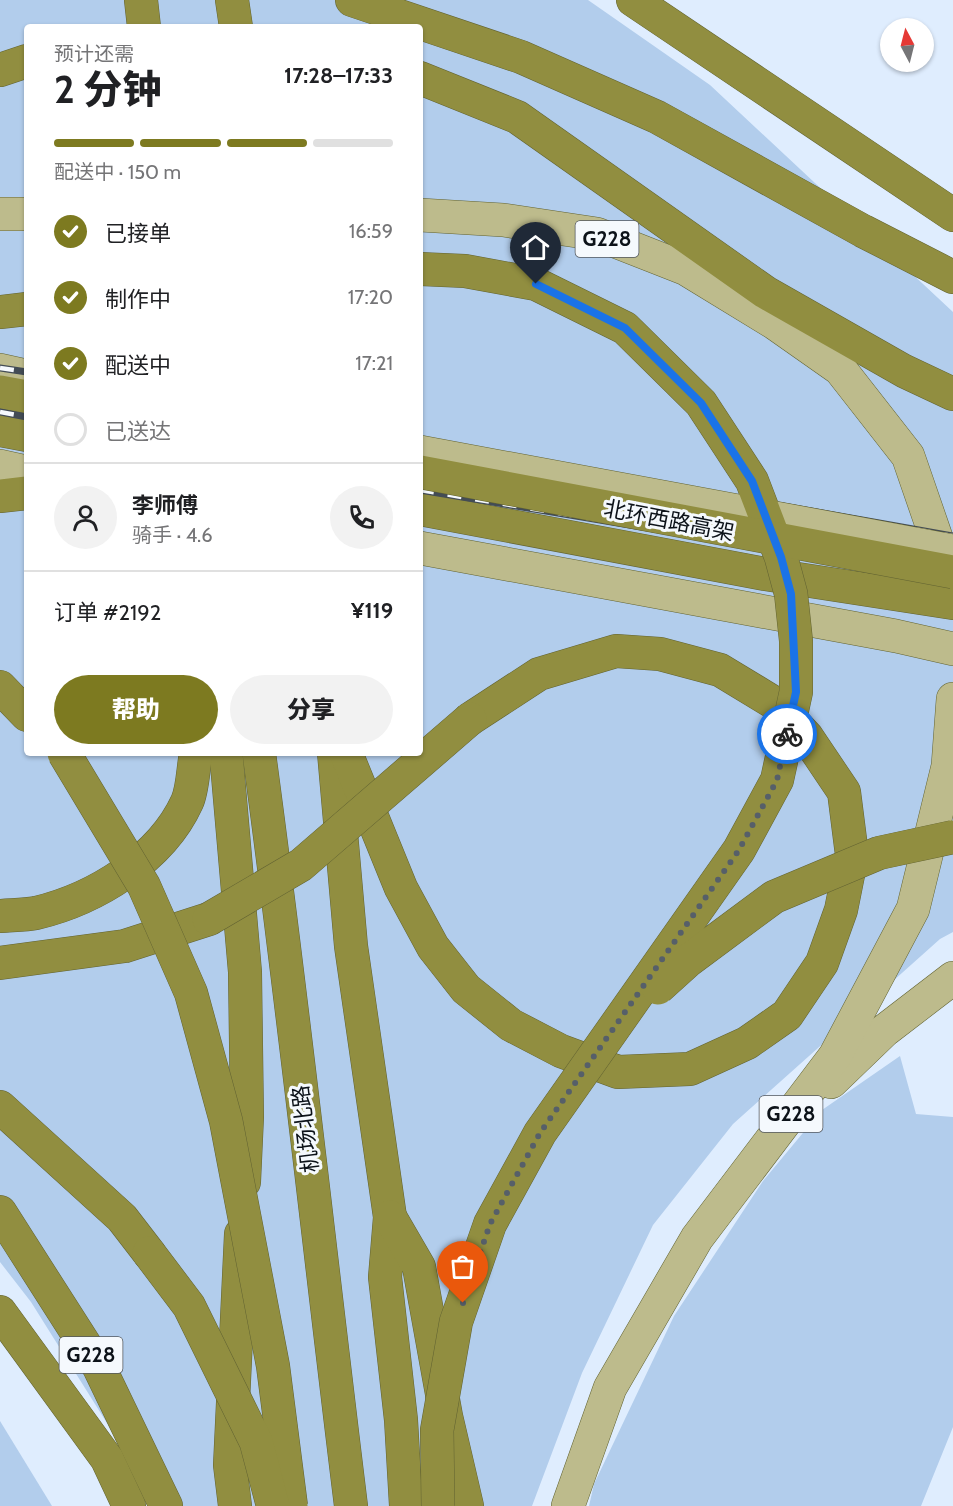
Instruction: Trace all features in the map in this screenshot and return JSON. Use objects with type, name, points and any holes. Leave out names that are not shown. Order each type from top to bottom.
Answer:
[{"type":"highway","points":[[141,0],[144,24]]},
{"type":"highway","points":[[232,0],[236,24]]},
{"type":"highway","points":[[352,0],[521,57],[636,108],[862,231],[953,277]]},
{"type":"highway","points":[[633,0],[953,215]]},
{"type":"highway","points":[[0,70],[24,62]]},
{"type":"highway","points":[[423,79],[517,117],[765,292],[904,370],[953,394]]},
{"type":"highway","points":[[423,269],[465,271],[536,284],[625,328],[701,403],[752,481],[781,557],[791,594],[796,692],[777,780],[739,850],[540,1133],[490,1224],[456,1322],[437,1430],[438,1506]]},
{"type":"highway","points":[[0,312],[24,309]]},
{"type":"highway","points":[[0,392],[24,396]]},
{"type":"highway","points":[[0,430],[24,434]]},
{"type":"highway","name":"北环西路高架","points":[[423,473],[953,572]]},
{"type":"highway","points":[[0,496],[24,493]]},
{"type":"highway","name":"北环西路高架","points":[[423,510],[765,574],[953,603]]},
{"type":"highway","points":[[0,963],[125,946],[209,919],[301,865],[368,807],[470,719],[539,674],[616,651],[660,654],[720,670],[776,704],[807,737],[844,792],[852,855],[841,910],[822,963],[787,1016],[747,1043],[690,1069],[618,1072],[561,1051],[511,1025],[466,989],[433,947],[401,888],[368,807],[346,756]]},
{"type":"highway","points":[[0,687],[24,712]]},
{"type":"highway","points":[[65,756],[144,886],[191,993],[226,1121],[273,1366],[291,1506]]},
{"type":"highway","points":[[0,916],[35,913],[64,904],[118,879],[159,843],[188,802],[196,756]]},
{"type":"highway","points":[[226,756],[244,972],[247,1117],[230,1465],[236,1506]]},
{"type":"highway","name":"机场北路","points":[[259,756],[286,953],[300,1097],[351,1506]]},
{"type":"highway","points":[[334,756],[351,946],[390,1217],[385,1277],[401,1420],[406,1506]]},
{"type":"highway","points":[[616,1026],[688,960],[774,897],[879,853],[953,837]]},
{"type":"highway","points":[[0,1107],[122,1218],[189,1306],[256,1442],[273,1506]]},
{"type":"highway","name":"G228","points":[[0,1212],[99,1367],[166,1506]]},
{"type":"highway","points":[[390,1217],[419,1267],[446,1416],[467,1506]]},
{"type":"highway","name":"G228","points":[[0,1312],[107,1459],[129,1506]]},
{"type":"main road","points":[[0,214],[24,214]]},
{"type":"main road","name":"G228","points":[[423,215],[503,220],[597,234],[686,269],[776,324],[840,369],[908,456],[953,588]]},
{"type":"main road","points":[[0,370],[24,375]]},
{"type":"main road","points":[[423,453],[953,550]]},
{"type":"main road","points":[[0,466],[24,471]]},
{"type":"main road","points":[[423,549],[885,634],[953,649]]},
{"type":"main road","name":"G228","points":[[568,1506],[610,1388],[698,1238],[835,1056],[914,909],[948,766],[953,699]]},
{"type":"main road","points":[[772,1139],[884,1031],[953,978]]},
{"type":"shaded area","points":[[0,0],[588,0],[710,85],[953,312],[953,932],[940,939],[733,1124],[653,1225],[582,1373],[532,1506],[159,1506],[31,1302],[0,1262]]},
{"type":"shaded area","points":[[900,1056],[916,1114],[953,1117],[953,1427],[921,1506],[589,1506],[594,1484],[674,1316],[763,1181],[822,1110]]},
{"type":"shaded area","points":[[0,1421],[52,1506],[0,1506]]},
{"type":"railway","points":[[0,368],[24,372]]},
{"type":"railway","points":[[0,412],[24,416]]},
{"type":"railway","points":[[423,443],[953,536]]},
{"type":"railway","points":[[423,491],[953,579]]},
{"type":"way so far","points":[[463,1303],[490,1224],[540,1133],[739,850],[777,780],[787,734]]},
{"type":"route","points":[[536,284],[625,328],[701,403],[752,481],[781,557],[791,594],[796,641],[796,692],[787,734]]}]
